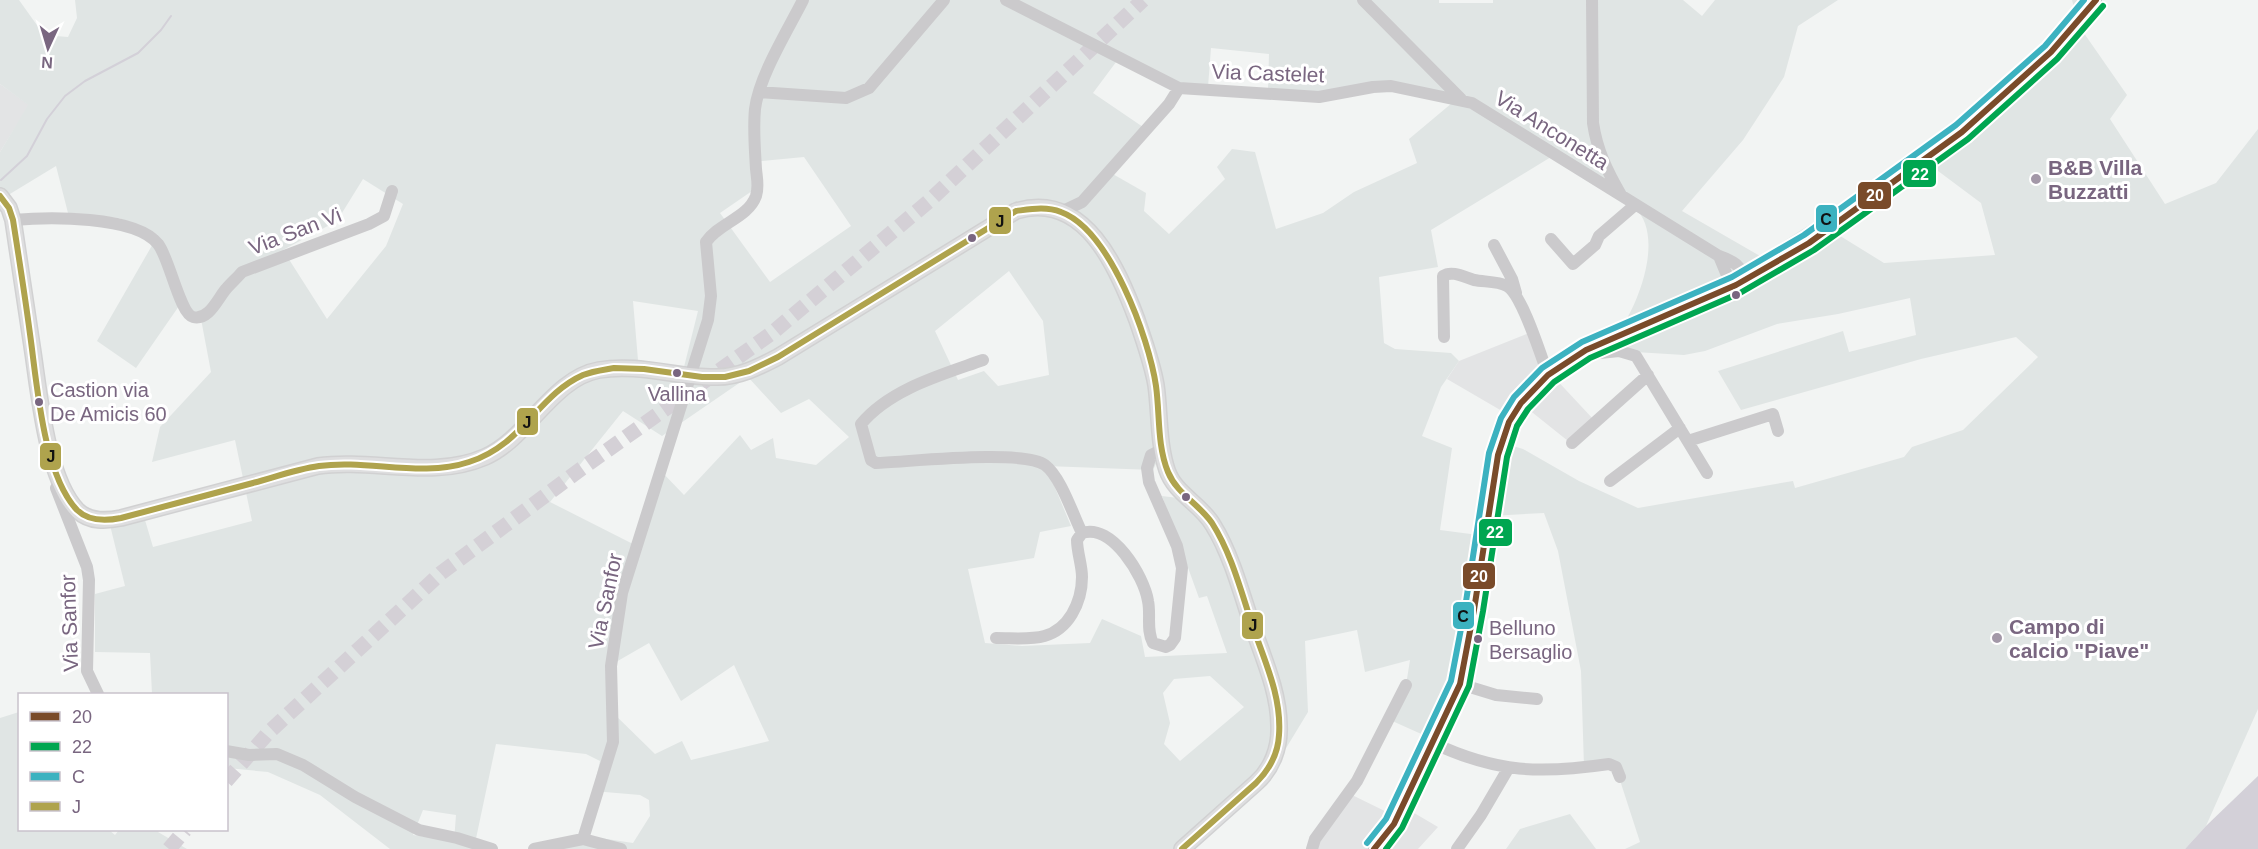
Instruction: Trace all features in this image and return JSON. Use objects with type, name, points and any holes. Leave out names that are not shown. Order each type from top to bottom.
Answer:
[{"type":"main road","points":[[0,196],[9,208],[12,220],[48,450],[64,488],[77,510],[96,519],[112,520],[318,466],[348,463],[434,468],[474,462],[499,450],[564,388],[587,373],[624,368],[719,377],[745,372],[763,365],[1009,214],[1032,208],[1048,208],[1061,212],[1077,222],[1100,242],[1129,297],[1152,364],[1167,470],[1173,482],[1209,519],[1220,537],[1276,701],[1280,724],[1279,738],[1274,758],[1262,778],[1182,849]]},
{"type":"street","points":[[803,0],[759,92],[846,98],[869,88],[944,0]]},
{"type":"street","name":"Via Castelet","points":[[1006,0],[1179,88],[1319,97],[1391,86],[1462,100]]},
{"type":"street","points":[[1363,0],[1462,100]]},
{"type":"street","name":"Via Anconetta","points":[[1592,0],[1593,123],[1603,162],[1622,196]]},
{"type":"street","points":[[1378,848],[1394,824],[1460,684],[1500,447],[1509,422],[1521,403],[1548,375],[1586,350],[1740,283],[1809,243],[1962,132],[2051,52],[2096,0]]},
{"type":"street","points":[[1061,212],[1082,202],[1169,104],[1179,88]]},
{"type":"street","name":"Via Sanfor","points":[[583,839],[613,742],[611,666],[622,593],[710,308],[706,242],[712,232],[743,214],[755,199],[758,185],[755,120],[759,92]]},
{"type":"street","name":"Via Anconetta","points":[[1462,100],[1472,103],[1719,256],[1726,273],[1740,283]]},
{"type":"street","name":"Via San Vi","points":[[12,220],[45,217],[79,219],[125,226],[141,231],[158,243],[171,269],[185,309],[196,318],[212,310],[227,288],[242,272],[369,224],[384,216],[392,191]]},
{"type":"street","points":[[1551,239],[1574,264],[1595,245],[1599,236],[1635,205]]},
{"type":"street","points":[[1494,245],[1512,279],[1548,375]]},
{"type":"street","points":[[1444,337],[1443,276],[1445,274],[1451,273],[1484,282],[1502,284],[1517,294]]},
{"type":"street","points":[[1586,350],[1593,354],[1618,351],[1630,353],[1639,359],[1707,473]]},
{"type":"street","points":[[983,360],[934,377],[902,392],[867,416],[861,424],[870,460],[876,463],[1005,457],[1033,460],[1043,464],[1053,474],[1082,533]]},
{"type":"street","points":[[1572,443],[1648,375]]},
{"type":"street","points":[[1688,441],[1773,414],[1778,431]]},
{"type":"street","points":[[1611,481],[1680,428]]},
{"type":"street","points":[[1082,533],[1091,531],[1105,536],[1125,555],[1136,570],[1147,594],[1151,640],[1156,646],[1170,645],[1176,633],[1181,579],[1180,556],[1147,472],[1151,454],[1163,449]]},
{"type":"street","name":"Via Sanfor","points":[[48,450],[44,456],[87,567],[89,580],[87,671],[98,693]]},
{"type":"street","points":[[996,638],[1032,639],[1048,636],[1066,623],[1080,595],[1082,575],[1077,543],[1082,533]]},
{"type":"street","points":[[1460,684],[1496,695],[1537,699]]},
{"type":"street","points":[[1312,849],[1315,839],[1357,781],[1406,685]]},
{"type":"street","points":[[1433,743],[1480,762],[1508,769],[1534,771],[1609,764],[1616,767],[1620,777]]},
{"type":"street","points":[[228,751],[249,755],[277,754],[303,765],[355,797],[419,830],[457,838],[492,849]]},
{"type":"street","points":[[1457,849],[1481,815],[1508,769]]},
{"type":"street","points":[[534,849],[583,839],[621,849]]},
{"type":"shaded area","points":[[0,0],[19,0],[44,35],[68,37],[77,18],[75,0],[1439,0],[1439,3],[1493,3],[1493,0],[1683,0],[1702,16],[1715,0],[1838,0],[1798,26],[1784,77],[1743,140],[1682,211],[1760,256],[1925,152],[1926,162],[2079,26],[2127,95],[2110,119],[2165,204],[2216,183],[2258,129],[2258,709],[2206,826],[2185,849],[1625,849],[1640,842],[1616,768],[1584,767],[1581,671],[1558,551],[1544,513],[1490,516],[1503,443],[1523,449],[1579,481],[1638,508],[1793,481],[1795,488],[1904,457],[1912,447],[1963,430],[2038,357],[2016,337],[1921,359],[1741,410],[1718,371],[1843,331],[1849,352],[1916,335],[1910,298],[1838,314],[1777,324],[1705,351],[1684,355],[1619,351],[1617,334],[1633,307],[1645,271],[1648,235],[1643,219],[1634,207],[1551,157],[1431,230],[1438,267],[1379,277],[1384,343],[1395,349],[1451,353],[1459,361],[1441,387],[1422,436],[1452,448],[1440,530],[1486,536],[1469,654],[1437,741],[1390,720],[1406,685],[1410,660],[1365,672],[1357,630],[1305,641],[1308,712],[1274,768],[1188,849],[539,849],[587,836],[633,843],[650,816],[649,800],[640,795],[593,791],[600,761],[586,754],[496,744],[474,848],[477,849],[390,849],[320,795],[268,772],[228,768],[228,693],[152,693],[150,653],[95,652],[95,594],[125,586],[108,517],[142,510],[153,547],[252,521],[235,440],[152,462],[160,427],[211,372],[201,319],[179,306],[136,368],[97,341],[158,235],[119,218],[68,213],[56,166],[0,200],[0,152],[28,105],[0,84]],"holes":[[[1211,48],[1269,54],[1268,89],[1301,93],[1411,88],[1452,103],[1409,139],[1417,163],[1354,192],[1323,213],[1276,229],[1255,152],[1232,149],[1217,167],[1225,179],[1169,234],[1144,211],[1146,193],[1104,169],[1143,127],[1093,93],[1122,54],[1180,84],[1208,87]],[[804,157],[851,226],[770,282],[720,213],[752,191],[751,162]],[[1926,162],[1981,203],[1995,255],[1884,263],[1837,234],[1885,200]],[[363,179],[403,204],[386,246],[327,319],[283,250],[337,221]],[[1009,271],[1043,321],[1049,375],[998,386],[984,371],[958,380],[935,331]],[[633,301],[698,311],[684,367],[638,360]],[[748,377],[781,413],[809,399],[849,437],[816,465],[776,458],[773,438],[751,450],[740,435],[684,495],[659,469],[633,544],[550,502],[623,411],[662,436]],[[1166,443],[1178,498],[1162,496],[1199,598],[1207,596],[1227,653],[1145,657],[1141,636],[1102,619],[1090,643],[1022,646],[985,643],[968,569],[1034,558],[1040,532],[1071,526],[1046,466],[1153,470]],[[649,643],[681,701],[734,665],[769,741],[691,760],[682,741],[655,754],[606,706],[609,666]],[[1210,676],[1244,707],[1180,761],[1164,744],[1170,723],[1163,693],[1174,679]],[[423,810],[456,815],[454,841],[413,835]]]},
{"type":"shaded area","points":[[2072,0],[2101,0],[2079,26]]},
{"type":"shaded area","points":[[0,84],[29,105],[0,152]]},
{"type":"shaded area","points":[[1529,333],[1552,375],[1594,420],[1568,441],[1523,405],[1514,418],[1447,379],[1459,361]]},
{"type":"shaded area","points":[[18,712],[18,831],[110,831],[115,835],[118,831],[159,831],[187,849],[0,849],[0,718]]},
{"type":"shaded area","points":[[2258,776],[2258,849],[2185,849],[2206,826]]},
{"type":"shaded area","points":[[1348,793],[1399,818],[1404,807],[1438,827],[1418,849],[1310,849]]},
{"type":"shaded area","points":[[1570,814],[1596,849],[1506,849],[1520,829]]},
{"type":"waterway","points":[[1,180],[27,156],[47,119],[65,96],[85,81],[138,53],[161,30],[171,16]]},
{"type":"tunnel","points":[[228,779],[269,732],[441,573],[581,469],[772,333],[928,202],[1143,0]]},
{"type":"tunnel","points":[[169,849],[184,831]]},
{"type":"transit line","name":"C","points":[[1367,843],[1386,819],[1451,681],[1465,608],[1489,453],[1501,418],[1514,397],[1542,368],[1582,342],[1732,277],[1804,235],[1956,125],[2045,46],[2084,0]]},
{"type":"transit line","name":"20","points":[[1374,849],[1394,824],[1460,684],[1498,455],[1509,422],[1521,403],[1548,375],[1586,350],[1736,285],[1809,243],[1962,132],[2051,52],[2096,0]]},
{"type":"transit line","name":"22","points":[[1386,849],[1402,828],[1469,686],[1507,457],[1517,426],[1528,409],[1554,382],[1590,358],[1740,293],[1814,250],[1968,139],[2057,59],[2103,6]]},
{"type":"transit line","name":"J","points":[[0,196],[9,208],[13,220],[43,427],[56,474],[77,510],[92,519],[104,520],[121,518],[319,466],[338,464],[432,468],[469,462],[488,454],[503,444],[554,395],[583,375],[614,368],[644,369],[702,377],[725,377],[749,371],[778,357],[1016,211],[1044,209],[1061,212],[1079,223],[1096,240],[1111,262],[1136,315],[1152,365],[1164,462],[1177,487],[1212,523],[1225,546],[1271,677],[1278,706],[1278,742],[1275,755],[1265,773],[1182,849]]},
{"type":"place","name":"B&B Villa Buzzatti","points":[[2036,179]]},
{"type":"place","name":"Vallina","points":[[677,373]]},
{"type":"place","name":"Castion via De Amicis 60","points":[[39,402]]},
{"type":"place","name":"Campo di calcio \"Piave\"","points":[[1997,638]]},
{"type":"place","name":"Belluno Bersaglio","points":[[1478,639]]}]
